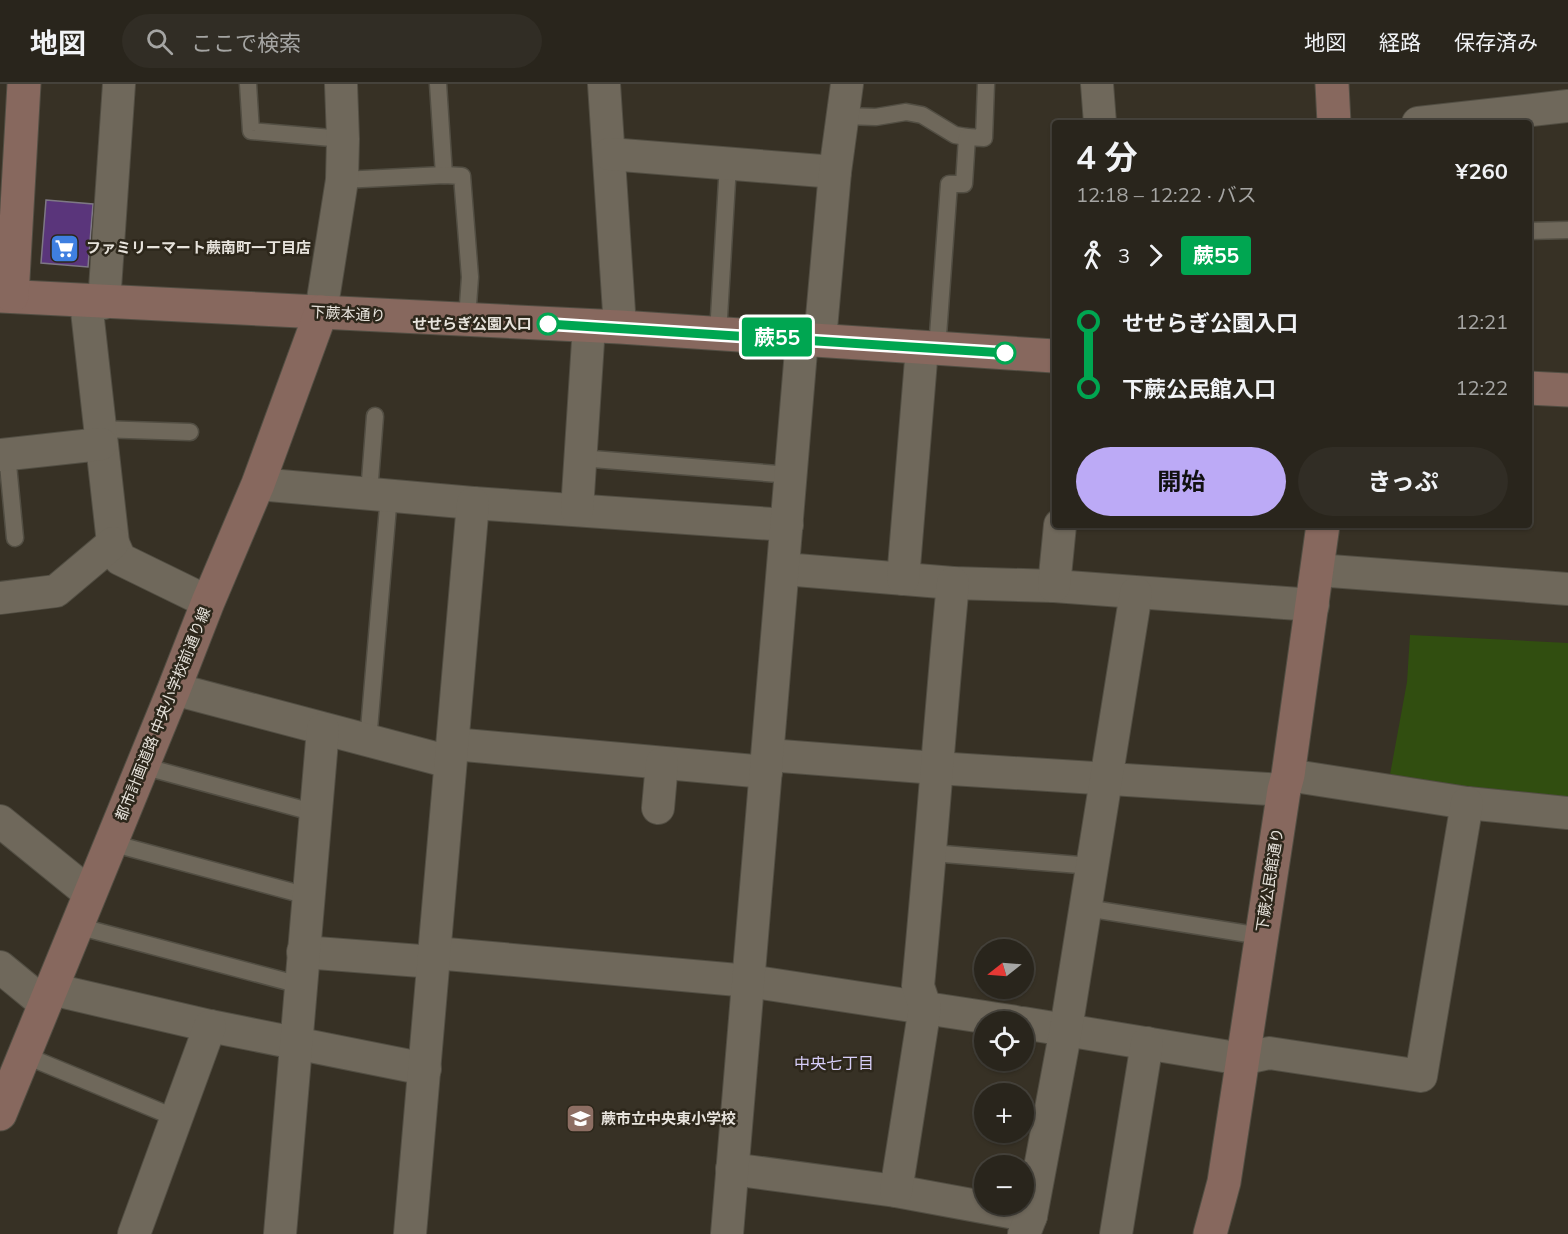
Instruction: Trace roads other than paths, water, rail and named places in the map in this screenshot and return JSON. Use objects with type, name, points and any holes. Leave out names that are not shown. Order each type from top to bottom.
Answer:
[{"type":"street","points":[[6,296],[24,84]]},
{"type":"street","points":[[119,84],[95,302],[100,436],[113,543],[120,559],[208,602]]},
{"type":"street","points":[[321,312],[342,180],[343,139],[340,84]]},
{"type":"street","points":[[577,510],[580,458],[605,326],[609,154],[604,84]]},
{"type":"street","points":[[727,1234],[791,475],[847,84]]},
{"type":"street","points":[[1097,84],[1100,120]]},
{"type":"street","points":[[1332,84],[1334,120]]},
{"type":"street","points":[[1470,120],[1568,106]]},
{"type":"street","points":[[609,154],[835,172]]},
{"type":"street","name":"下蕨本通り","points":[[6,296],[605,326],[1052,356]]},
{"type":"street","name":"都市計画道路 中央小学校前通り線","points":[[3,1098],[24,1055],[258,484],[321,312]]},
{"type":"street","points":[[903,579],[929,348]]},
{"type":"street","points":[[1532,388],[1568,390]]},
{"type":"street","points":[[3,454],[100,436]]},
{"type":"street","points":[[258,484],[473,503],[787,525]]},
{"type":"street","points":[[410,1234],[473,503]]},
{"type":"street","points":[[1054,586],[1060,528]]},
{"type":"street","name":"下蕨公民館通り","points":[[1210,1234],[1224,1182],[1313,605],[1323,528]]},
{"type":"street","points":[[0,598],[56,591],[113,543]]},
{"type":"street","points":[[784,569],[952,584],[1054,586],[1313,605]]},
{"type":"street","points":[[1317,570],[1568,589]]},
{"type":"street","points":[[896,1191],[925,1007],[918,986],[931,854],[952,584]]},
{"type":"street","points":[[732,1169],[896,1191],[1027,1225],[1066,1029],[1136,593]]},
{"type":"street","points":[[174,689],[369,741],[451,753],[662,763],[767,763],[936,768],[1106,780],[1286,782],[1568,813]]},
{"type":"street","points":[[280,1234],[323,729]]},
{"type":"street","points":[[658,808],[662,763]]},
{"type":"street","points":[[1034,1025],[1242,1059],[1269,1053],[1421,1076],[1467,803]]},
{"type":"street","points":[[0,821],[90,894]]},
{"type":"street","points":[[303,952],[434,957],[749,981],[974,1015]]},
{"type":"street","points":[[0,967],[48,997],[210,1026],[424,1069]]},
{"type":"street","points":[[134,1234],[210,1026]]},
{"type":"street","points":[[1116,1234],[1147,1043]]},
{"type":"lane","points":[[248,84],[251,130],[343,139]]},
{"type":"lane","points":[[438,84],[444,175]]},
{"type":"lane","points":[[842,116],[876,117],[906,112],[922,115],[955,135],[984,138],[986,84]]},
{"type":"lane","points":[[929,348],[949,184],[964,184],[968,137]]},
{"type":"lane","points":[[718,334],[728,164]]},
{"type":"lane","points":[[342,180],[444,175],[462,177],[470,277],[467,319]]},
{"type":"lane","points":[[1532,231],[1568,230]]},
{"type":"lane","points":[[369,741],[379,494],[375,416]]},
{"type":"lane","points":[[100,436],[190,432]]},
{"type":"lane","points":[[3,454],[15,538]]},
{"type":"lane","points":[[580,458],[791,475]]},
{"type":"lane","points":[[142,766],[316,813]]},
{"type":"lane","points":[[111,843],[308,896]]},
{"type":"lane","points":[[931,854],[1092,866]]},
{"type":"lane","points":[[1086,908],[1261,936]]},
{"type":"lane","points":[[77,926],[300,985]]},
{"type":"lane","points":[[24,1055],[176,1118]]},
{"type":"place","name":"ファミリーマート蕨南町一丁目店","points":[[65,248]]},
{"type":"place","name":"せせらぎ公園入口","points":[[548,324]]},
{"type":"place","name":"蕨市立中央東小学校","points":[[580,1119]]},
{"type":"district","name":"中央七丁目","points":[[834,1063]]}]
